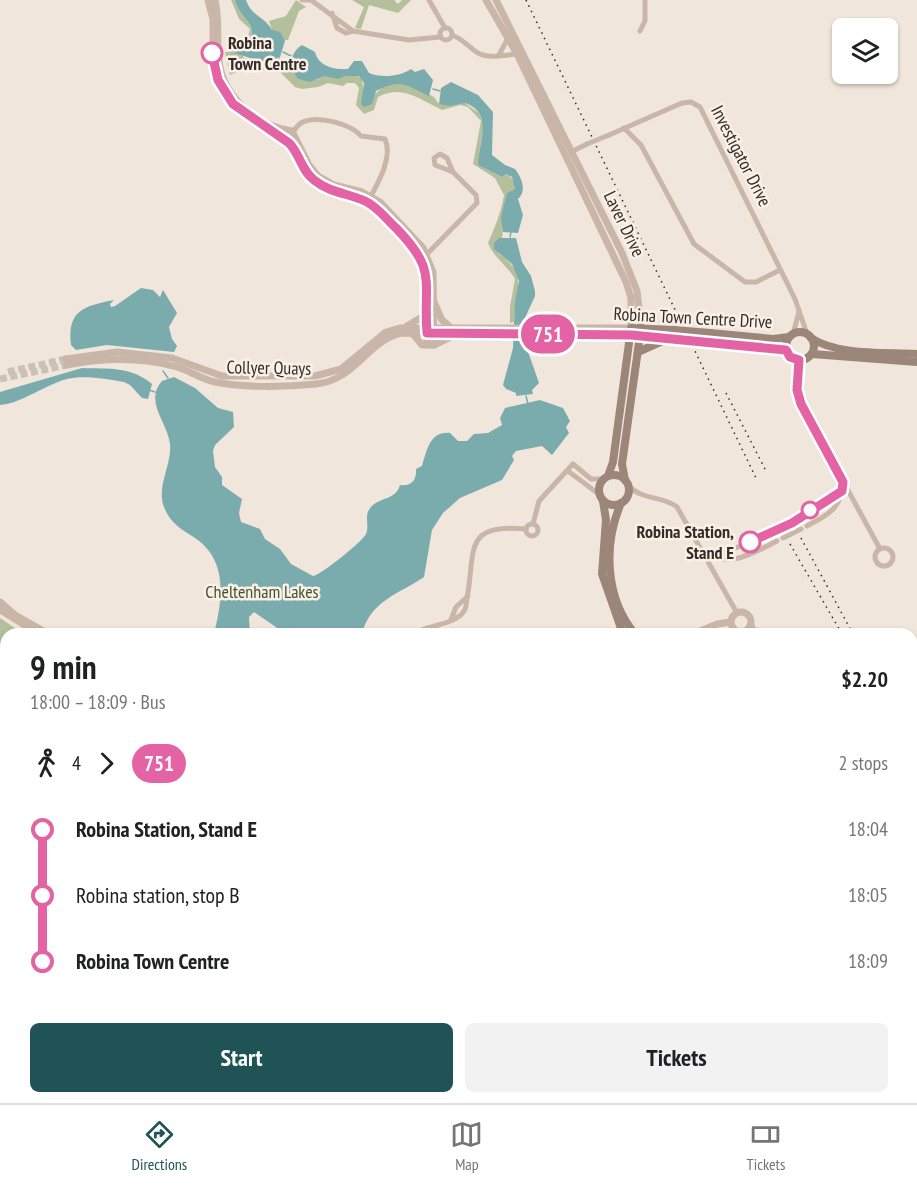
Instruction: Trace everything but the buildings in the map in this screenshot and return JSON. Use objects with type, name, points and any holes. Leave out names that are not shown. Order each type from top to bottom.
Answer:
[{"type":"main road","name":"Robina Town Centre Drive","points":[[631,332],[674,330],[773,339],[791,335]]},
{"type":"main road","name":"Laver Drive","points":[[606,478],[613,462],[631,332]]},
{"type":"main road","name":"Robina Town Centre Drive","points":[[640,332],[679,340],[786,350]]},
{"type":"main road","name":"Laver Drive","points":[[626,483],[622,465],[640,332]]},
{"type":"main road","points":[[917,354],[837,348],[823,345],[809,336],[791,335],[786,350],[790,357],[799,360],[812,354],[917,362]]},
{"type":"main road","points":[[809,336],[814,346],[812,354]]},
{"type":"main road","points":[[638,351],[669,338]]},
{"type":"main road","points":[[621,628],[602,574],[606,520],[599,488],[606,478],[617,476],[626,483],[627,497],[621,503],[612,527],[608,566],[616,597],[632,628]]},
{"type":"main road","points":[[601,498],[612,505],[621,503]]},
{"type":"street","points":[[208,0],[213,19],[213,64],[221,86],[240,111],[289,136],[303,169],[313,179],[332,190],[370,204],[415,248],[426,274],[427,314],[431,345]]},
{"type":"street","points":[[215,0],[219,17],[219,62],[228,88],[238,102],[289,136],[322,179],[338,187],[371,196],[387,208],[427,254],[434,272],[430,330]]},
{"type":"street","points":[[302,0],[310,0],[353,31],[409,40],[440,37],[447,41],[452,35]]},
{"type":"street","points":[[429,0],[445,28],[450,30],[452,35],[465,39],[475,51],[487,57],[517,54]]},
{"type":"street","name":"Laver Drive","points":[[486,0],[509,37],[628,287],[632,305],[631,332]]},
{"type":"street","name":"Laver Drive","points":[[496,0],[573,151],[632,275],[640,304],[640,332]]},
{"type":"street","points":[[640,31],[645,21],[645,0]]},
{"type":"street","points":[[440,37],[440,31],[445,28]]},
{"type":"street","points":[[499,55],[509,37]]},
{"type":"street","name":"Investigator Drive","points":[[573,151],[685,102],[700,107],[780,270],[809,336]]},
{"type":"street","points":[[289,136],[302,122],[315,120],[345,124],[355,129],[361,136],[387,141],[383,171],[371,196]]},
{"type":"street","points":[[632,124],[634,137]]},
{"type":"street","points":[[624,128],[634,137],[652,166],[685,233],[698,248],[745,282],[756,282],[780,270]]},
{"type":"street","points":[[427,254],[477,203],[476,195],[453,172]]},
{"type":"street","points":[[433,300],[442,320],[451,328]]},
{"type":"street","points":[[791,335],[799,311]]},
{"type":"street","points":[[405,327],[427,314]]},
{"type":"street","name":"Collyer Quays","points":[[451,328],[430,330],[390,337],[344,376],[317,384],[217,383],[174,366],[114,359],[67,362],[117,352],[172,358],[222,376],[315,376],[341,369],[386,332],[405,327],[430,330],[458,333]]},
{"type":"street","name":"Robina Town Centre Drive","points":[[451,328],[507,331]]},
{"type":"street","name":"Robina Town Centre Drive","points":[[458,333],[631,332]]},
{"type":"street","points":[[412,333],[422,345],[431,345],[458,333]]},
{"type":"street","points":[[799,360],[797,390],[801,404],[880,549]]},
{"type":"street","points":[[428,628],[451,620],[456,607],[468,596],[471,582],[470,559],[473,547],[479,539],[499,527],[526,529],[532,524],[539,501],[573,464],[591,478],[606,478]]},
{"type":"street","points":[[568,471],[601,498]]},
{"type":"street","points":[[701,550],[714,557],[734,561],[804,528],[832,512],[843,482]]},
{"type":"street","points":[[626,483],[642,496],[674,505],[736,613],[732,626]]},
{"type":"street","points":[[714,557],[838,500]]},
{"type":"street","points":[[526,529],[528,534],[535,535],[538,529],[532,524]]},
{"type":"street","points":[[0,602],[15,615],[38,628]]},
{"type":"street","points":[[0,610],[29,628]]},
{"type":"street","points":[[736,613],[749,616],[751,626],[748,628]]},
{"type":"street","points":[[707,628],[717,624],[735,628]]},
{"type":"green space","points":[[231,0],[235,0],[251,30],[249,40],[237,46],[244,58],[262,62],[280,57],[278,64],[291,67],[294,73],[316,80],[325,76],[357,76],[362,78],[364,96],[374,95],[385,85],[407,83],[434,97],[439,104],[465,103],[479,113],[484,124],[479,153],[484,168],[502,177],[506,174],[515,185],[515,190],[507,193],[502,216],[503,235],[499,238],[498,253],[514,268],[517,276],[518,292],[514,322],[510,323],[510,307],[515,279],[488,243],[504,195],[495,178],[473,164],[481,121],[468,107],[460,105],[442,110],[419,98],[395,92],[378,97],[374,110],[364,114],[356,105],[359,88],[355,83],[347,83],[343,86],[328,83],[302,89],[295,87],[279,71],[272,72],[271,68],[248,72],[241,70],[230,75],[225,52],[230,52],[235,44],[247,39],[250,29],[239,19]]},
{"type":"green space","points":[[296,0],[306,7],[299,11],[288,40],[283,40],[282,36],[272,30],[269,21],[286,16]]},
{"type":"green space","points":[[352,0],[394,0],[398,4],[402,0],[411,0],[398,13],[369,5],[361,29],[355,28],[364,7]]},
{"type":"green space","points":[[0,618],[15,628],[0,628]]},
{"type":"water","points":[[235,0],[246,0],[251,10],[272,30],[280,32],[285,41],[280,57],[262,62],[235,53],[237,46],[249,40],[251,30]]},
{"type":"water","points":[[302,45],[315,52],[323,64],[337,69],[348,69],[354,61],[362,61],[369,73],[374,75],[396,75],[411,69],[415,72],[424,69],[433,80],[429,96],[403,84],[392,85],[376,91],[372,104],[364,107],[361,104],[364,83],[359,76],[345,76],[338,79],[325,76],[310,82],[298,79],[293,70],[292,60],[295,52]]},
{"type":"water","points":[[451,82],[478,95],[493,112],[492,155],[515,169],[522,184],[521,196],[518,199],[523,215],[518,233],[503,232],[501,218],[507,193],[515,189],[512,177],[506,174],[502,177],[478,165],[483,130],[480,114],[465,103],[449,106],[439,104],[441,88]]},
{"type":"water","points":[[499,238],[516,238],[522,262],[531,276],[535,291],[525,318],[525,343],[539,383],[532,390],[533,394],[516,396],[516,393],[506,389],[503,385],[513,348],[515,302],[519,281],[512,264],[494,249],[494,243]]},
{"type":"water","points":[[141,288],[153,290],[160,297],[163,290],[177,313],[169,327],[172,339],[177,346],[174,352],[107,345],[76,350],[71,345],[72,324],[80,312],[94,305],[114,300],[110,304],[111,307],[115,306]]},
{"type":"water","points":[[82,368],[119,370],[136,374],[152,384],[148,399],[142,398],[124,382],[81,377],[67,379],[16,401],[0,405],[0,392]]},
{"type":"water","name":"Cheltenham Lakes","points":[[174,377],[195,388],[218,408],[233,412],[234,427],[215,445],[213,451],[215,467],[222,477],[222,485],[242,499],[239,513],[241,522],[260,529],[265,539],[280,549],[291,564],[313,576],[332,564],[363,538],[367,530],[367,514],[371,507],[395,493],[400,485],[412,482],[416,469],[422,466],[430,443],[438,435],[450,433],[458,441],[467,441],[474,434],[488,433],[502,425],[500,418],[505,408],[540,400],[563,408],[570,421],[566,427],[569,433],[552,455],[542,446],[516,451],[512,456],[514,460],[502,480],[460,498],[443,513],[432,530],[424,577],[379,606],[364,628],[277,628],[254,612],[249,617],[250,628],[215,628],[220,595],[218,570],[206,547],[176,525],[169,517],[162,499],[170,444],[156,404],[155,396],[162,381]]},
{"type":"waterway","points":[[283,52],[293,57]]},
{"type":"waterway","points":[[433,89],[440,91]]},
{"type":"waterway","points":[[510,237],[511,232]]},
{"type":"waterway","points":[[163,371],[168,378]]},
{"type":"waterway","points":[[149,390],[155,392]]},
{"type":"waterway","points":[[526,396],[528,404]]},
{"type":"tunnel","points":[[8,372],[66,359]]},
{"type":"tunnel","points":[[0,379],[67,365]]},
{"type":"railway","points":[[526,0],[756,478]]},
{"type":"railway","points":[[726,393],[767,473]]},
{"type":"railway","points":[[801,538],[850,628]]},
{"type":"railway","points":[[790,544],[839,628]]},
{"type":"bus line","name":"751","points":[[212,53],[214,69],[221,86],[240,111],[289,143],[296,150],[303,169],[317,182],[340,194],[359,198],[370,204],[415,248],[424,264],[426,274],[427,333],[648,336],[786,350],[790,357],[799,360],[798,398],[843,482],[842,491],[836,497],[810,510],[792,523],[750,542]]},
{"type":"place","name":"Robina Town Centre","points":[[212,53]]},
{"type":"place","name":"Robina Station, Stand E","points":[[750,542]]}]
